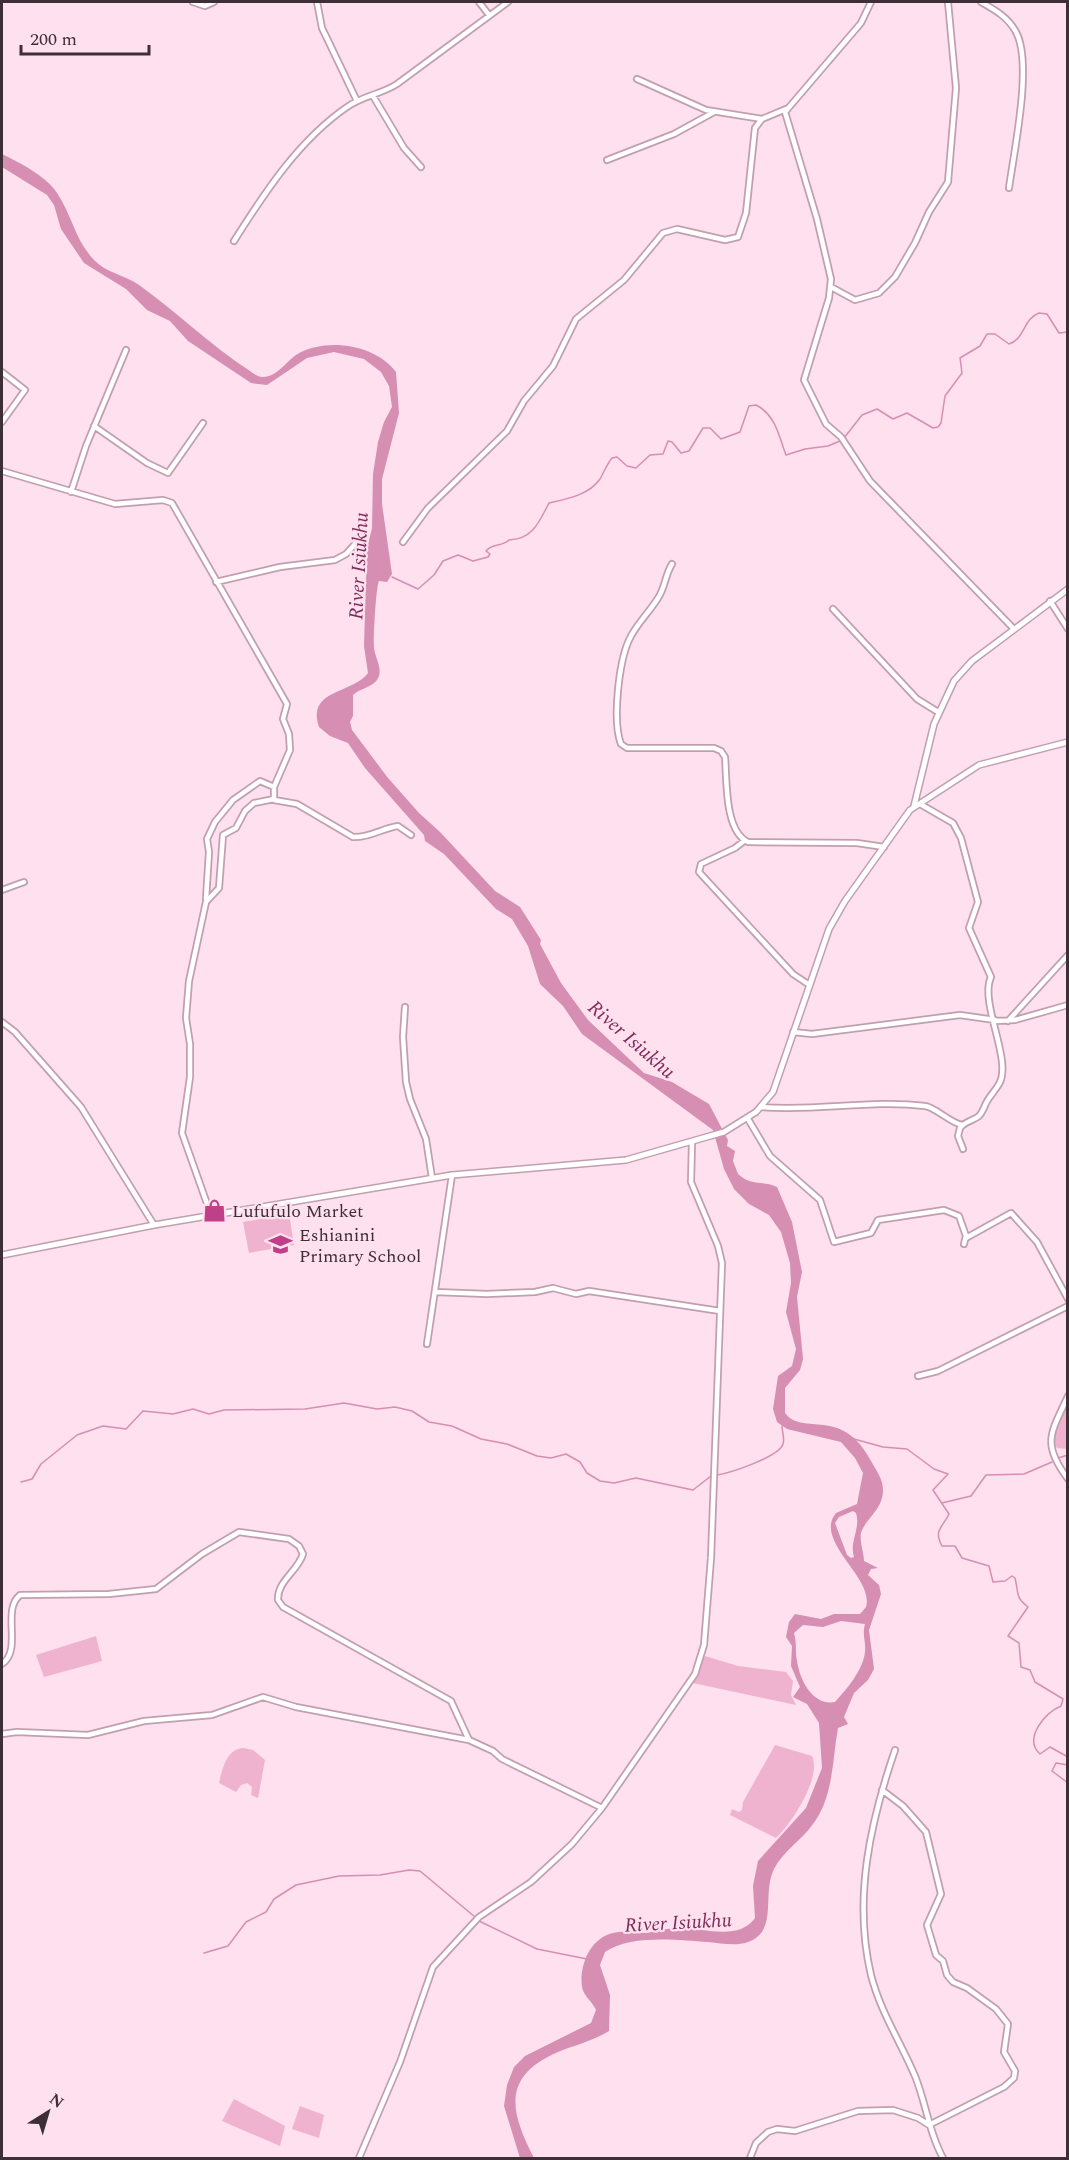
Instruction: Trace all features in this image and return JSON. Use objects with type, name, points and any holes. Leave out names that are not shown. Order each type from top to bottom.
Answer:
[{"type":"street","points":[[193,2],[205,6],[214,2]]},
{"type":"street","points":[[317,2],[322,28],[357,101]]},
{"type":"street","points":[[479,2],[489,15]]},
{"type":"street","points":[[234,241],[264,196],[310,137],[357,101],[397,84],[508,2]]},
{"type":"street","points":[[403,542],[428,508],[507,431],[524,401],[553,366],[579,315],[624,280],[663,233],[680,229],[725,240],[738,237],[746,213],[755,128],[762,119],[786,109],[861,23],[871,2]]},
{"type":"street","points":[[831,287],[855,300],[881,292],[906,260],[927,216],[947,186],[956,88],[948,2]]},
{"type":"street","points":[[981,2],[1009,21],[1018,37],[1022,52],[1020,106],[1009,188]]},
{"type":"street","points":[[637,79],[714,112],[762,119]]},
{"type":"street","points":[[373,96],[404,148],[422,167]]},
{"type":"street","points":[[786,109],[784,118],[819,228],[831,287],[804,378],[825,422],[843,440],[874,486],[1013,628]]},
{"type":"street","points":[[607,160],[682,130],[714,112]]},
{"type":"street","points":[[72,492],[94,426],[126,350]]},
{"type":"street","points":[[2,372],[25,390],[2,422]]},
{"type":"street","points":[[94,426],[147,463],[168,472],[203,423]]},
{"type":"street","points":[[2,471],[115,504],[163,500],[172,503],[287,704],[283,718],[289,734],[290,750],[274,787],[274,800]]},
{"type":"street","points":[[216,582],[280,567],[335,560],[346,554],[356,543]]},
{"type":"street","points":[[672,564],[659,596],[634,631],[624,654],[619,695],[618,737],[621,744],[627,748],[714,748],[721,751],[725,757],[730,810],[735,830],[744,841],[857,843],[884,847]]},
{"type":"street","points":[[917,805],[938,712],[945,695],[958,675],[1013,628],[1068,589]]},
{"type":"street","points":[[1050,602],[1068,628]]},
{"type":"street","points":[[834,609],[914,696],[938,712]]},
{"type":"street","points":[[2,1255],[154,1225],[432,1178],[621,1161],[724,1132],[747,1119],[761,1107],[778,1082],[808,984],[835,917],[884,847],[917,805],[967,772],[990,761],[1068,742]]},
{"type":"street","points":[[212,1215],[182,1133],[190,1067],[187,999],[206,902],[209,868],[207,838],[215,822],[233,800],[260,781],[274,787]]},
{"type":"street","points":[[206,902],[219,888],[223,835],[236,828],[245,811],[254,803],[274,800],[297,804],[354,837],[362,837],[383,828],[398,826],[411,835]]},
{"type":"street","points":[[917,805],[953,823],[961,838],[978,903],[969,928],[991,975],[987,985],[1002,1071],[1000,1083],[979,1116],[962,1125],[958,1136],[963,1149]]},
{"type":"street","points":[[744,841],[735,848],[701,864],[699,871],[754,933],[799,979],[808,984]]},
{"type":"street","points":[[2,890],[24,882]]},
{"type":"street","points":[[1008,1021],[1068,955]]},
{"type":"street","points":[[793,1032],[813,1034],[960,1015],[1008,1021],[1068,1005]]},
{"type":"street","points":[[405,1007],[403,1047],[406,1082],[410,1099],[426,1139],[432,1178]]},
{"type":"street","points":[[2,1022],[15,1032],[81,1107],[154,1225]]},
{"type":"street","points":[[761,1107],[795,1109],[886,1104],[927,1106],[951,1122],[962,1125]]},
{"type":"street","points":[[747,1119],[770,1156],[820,1200],[834,1242],[871,1233],[878,1220],[944,1210],[959,1216],[966,1238],[964,1244]]},
{"type":"street","points":[[359,2158],[400,2062],[419,2012],[426,1983],[434,1967],[479,1917],[525,1886],[559,1858],[602,1808],[687,1689],[702,1654],[714,1510],[720,1253],[691,1182],[692,1142]]},
{"type":"street","points":[[427,1344],[452,1175]]},
{"type":"street","points":[[966,1238],[1011,1213],[1036,1240],[1068,1299]]},
{"type":"street","points":[[435,1292],[487,1294],[535,1292],[553,1288],[565,1293],[579,1294],[589,1290],[720,1311]]},
{"type":"street","points":[[918,1376],[940,1371],[1068,1306]]},
{"type":"street","points":[[1068,1396],[1050,1439],[1054,1461],[1068,1479]]},
{"type":"street","points":[[2,1664],[9,1656],[12,1614],[18,1596],[40,1593],[100,1595],[152,1590],[162,1587],[202,1554],[237,1533],[287,1538],[297,1543],[303,1554],[300,1562],[279,1589],[278,1600],[284,1607],[449,1700],[457,1709],[469,1740]]},
{"type":"street","points":[[2,1734],[17,1732],[88,1735],[144,1721],[212,1715],[263,1697],[296,1707],[469,1740],[602,1808]]},
{"type":"street","points":[[895,1750],[873,1822],[866,1861],[864,1929],[872,1976],[886,2016],[917,2081],[929,2125],[943,2158]]},
{"type":"street","points":[[882,1790],[903,1806],[928,1835],[941,1894],[927,1925],[936,1955],[943,1961],[953,1982],[967,1988],[996,2009],[1009,2026],[1004,2052],[1015,2071],[1012,2080],[999,2090],[929,2125]]},
{"type":"street","points":[[750,2158],[756,2143],[768,2132],[777,2129],[795,2131],[858,2111],[893,2110],[918,2118],[929,2125]]},
{"type":"shaded area","points":[[2,154],[32,170],[46,181],[57,193],[83,245],[95,261],[139,285],[257,376],[272,375],[296,355],[308,349],[335,345],[349,346],[376,355],[396,372],[399,413],[382,479],[382,504],[392,574],[387,582],[379,581],[377,592],[374,643],[380,672],[377,680],[353,695],[353,716],[350,722],[352,730],[388,778],[419,813],[495,891],[520,907],[541,940],[540,944],[561,983],[588,1020],[644,1073],[672,1082],[709,1104],[728,1140],[727,1146],[735,1151],[733,1161],[738,1174],[748,1181],[777,1187],[792,1222],[802,1272],[797,1297],[803,1359],[800,1370],[785,1388],[785,1413],[793,1420],[802,1423],[824,1425],[848,1433],[860,1444],[882,1482],[881,1502],[862,1530],[861,1537],[864,1561],[878,1568],[871,1569],[868,1575],[879,1585],[881,1594],[869,1630],[874,1669],[868,1680],[854,1693],[844,1717],[848,1724],[838,1728],[829,1790],[820,1813],[809,1830],[782,1857],[774,1869],[770,1880],[768,1912],[762,1931],[756,1938],[740,1944],[641,1940],[615,1946],[605,1952],[600,1965],[610,1995],[609,2031],[539,2062],[527,2073],[519,2085],[516,2111],[534,2158],[520,2158],[504,2106],[507,2085],[514,2067],[525,2056],[591,2023],[596,2010],[583,1991],[582,1970],[592,1947],[605,1936],[617,1932],[645,1933],[677,1928],[719,1932],[739,1930],[755,1918],[753,1886],[758,1861],[806,1808],[822,1768],[819,1723],[807,1704],[793,1697],[800,1687],[791,1666],[792,1646],[786,1637],[789,1622],[795,1614],[821,1619],[834,1614],[860,1614],[866,1607],[866,1596],[862,1584],[838,1547],[832,1535],[831,1524],[836,1513],[857,1504],[863,1473],[855,1458],[841,1442],[787,1429],[777,1422],[773,1409],[778,1376],[792,1366],[796,1349],[786,1312],[791,1283],[790,1263],[781,1232],[769,1215],[749,1204],[734,1189],[724,1169],[713,1130],[582,1034],[563,1006],[540,984],[528,946],[512,919],[496,909],[444,854],[425,841],[424,835],[365,768],[348,743],[330,736],[319,727],[317,715],[319,705],[333,694],[361,680],[368,673],[364,646],[367,549],[372,528],[373,474],[378,442],[384,422],[392,407],[389,386],[381,372],[364,359],[334,352],[307,358],[267,385],[251,383],[188,341],[170,321],[147,310],[126,289],[84,263],[61,229],[54,205],[47,195],[2,167]],"holes":[[[853,1511],[856,1513],[857,1524],[853,1546],[854,1557],[851,1558],[847,1555],[835,1523],[839,1517]],[[841,1621],[865,1624],[864,1659],[858,1672],[835,1702],[827,1702],[814,1696],[801,1676],[794,1633],[803,1625],[823,1627]]]},
{"type":"shaded area","points":[[289,1214],[294,1245],[249,1253],[243,1222]]},
{"type":"shaded area","points":[[1067,1401],[1067,1449],[1057,1448],[1053,1444],[1053,1433]]},
{"type":"shaded area","points":[[96,1636],[102,1661],[44,1677],[36,1655]]},
{"type":"shaded area","points":[[705,1656],[738,1666],[786,1672],[793,1681],[791,1695],[796,1705],[693,1683]]},
{"type":"shaded area","points":[[775,1745],[812,1756],[814,1765],[813,1776],[804,1799],[790,1822],[776,1838],[730,1815],[732,1809],[739,1812],[742,1810],[743,1802]]},
{"type":"shaded area","points":[[238,1749],[253,1750],[265,1760],[258,1798],[251,1795],[252,1787],[247,1783],[241,1785],[236,1792],[219,1783],[229,1756]]},
{"type":"shaded area","points":[[234,2099],[285,2126],[280,2146],[222,2121]]},
{"type":"shaded area","points":[[300,2106],[324,2115],[319,2138],[292,2129]]},
{"type":"waterway","points":[[844,438],[862,415],[877,409],[893,419],[907,413],[933,428],[938,427],[941,423],[945,396],[962,373],[960,358],[980,346],[987,334],[995,334],[1009,344],[1018,338],[1030,320],[1039,313],[1047,314],[1059,333],[1068,332]]},
{"type":"waterway","points":[[392,577],[418,589],[434,575],[443,561],[458,555],[473,561],[488,557],[490,554],[486,551],[491,547],[530,533],[549,503],[577,496],[590,489],[600,479],[612,458],[617,457],[627,466],[636,468],[650,455],[663,454],[668,441],[672,442],[681,453],[689,451],[703,428],[710,428],[721,439],[740,432],[749,406],[756,405],[768,414],[776,427],[786,455],[805,449],[828,446],[840,441]]},
{"type":"waterway","points":[[21,1482],[32,1479],[41,1464],[77,1435],[103,1426],[126,1429],[143,1411],[173,1414],[193,1409],[209,1414],[224,1410],[305,1409],[344,1403],[377,1409],[395,1407],[412,1411],[429,1422],[452,1426],[481,1439],[507,1444],[537,1456],[551,1458],[566,1454],[580,1462],[587,1473],[600,1481],[614,1483],[636,1478],[693,1490],[711,1476]]},
{"type":"waterway","points":[[717,1475],[753,1464],[780,1449],[784,1442],[782,1426]]},
{"type":"waterway","points":[[854,1439],[883,1447],[907,1449],[934,1469],[948,1474],[933,1490],[949,1514],[940,1529],[939,1541],[942,1546],[955,1546],[962,1558],[989,1566],[993,1582],[1005,1581],[1012,1576],[1015,1578],[1019,1598],[1028,1607],[1008,1636],[1019,1643],[1021,1667],[1030,1670],[1035,1682],[1063,1699],[1061,1706],[1049,1714],[1038,1727],[1035,1734],[1035,1748],[1040,1754],[1050,1747],[1068,1757]]},
{"type":"waterway","points":[[1058,1458],[1068,1455]]},
{"type":"waterway","points":[[942,1503],[971,1496],[986,1475],[1024,1474],[1052,1462]]},
{"type":"waterway","points":[[1068,1765],[1056,1763],[1052,1771],[1068,1783]]},
{"type":"waterway","points":[[204,1953],[228,1946],[246,1922],[266,1912],[274,1899],[296,1885],[339,1876],[420,1871],[475,1917]]},
{"type":"waterway","points":[[479,1921],[537,1949],[587,1959]]},
{"type":"place","name":"Lufufulo Market","points":[[214,1211]]},
{"type":"place","name":"Eshianini Primary School","points":[[281,1245]]},
{"type":"water label","name":"River Isiukhu","points":[[358,566]]},
{"type":"water label","name":"River Isiukhu","points":[[632,1039]]},
{"type":"water label","name":"River Isiukhu","points":[[678,1922]]}]
